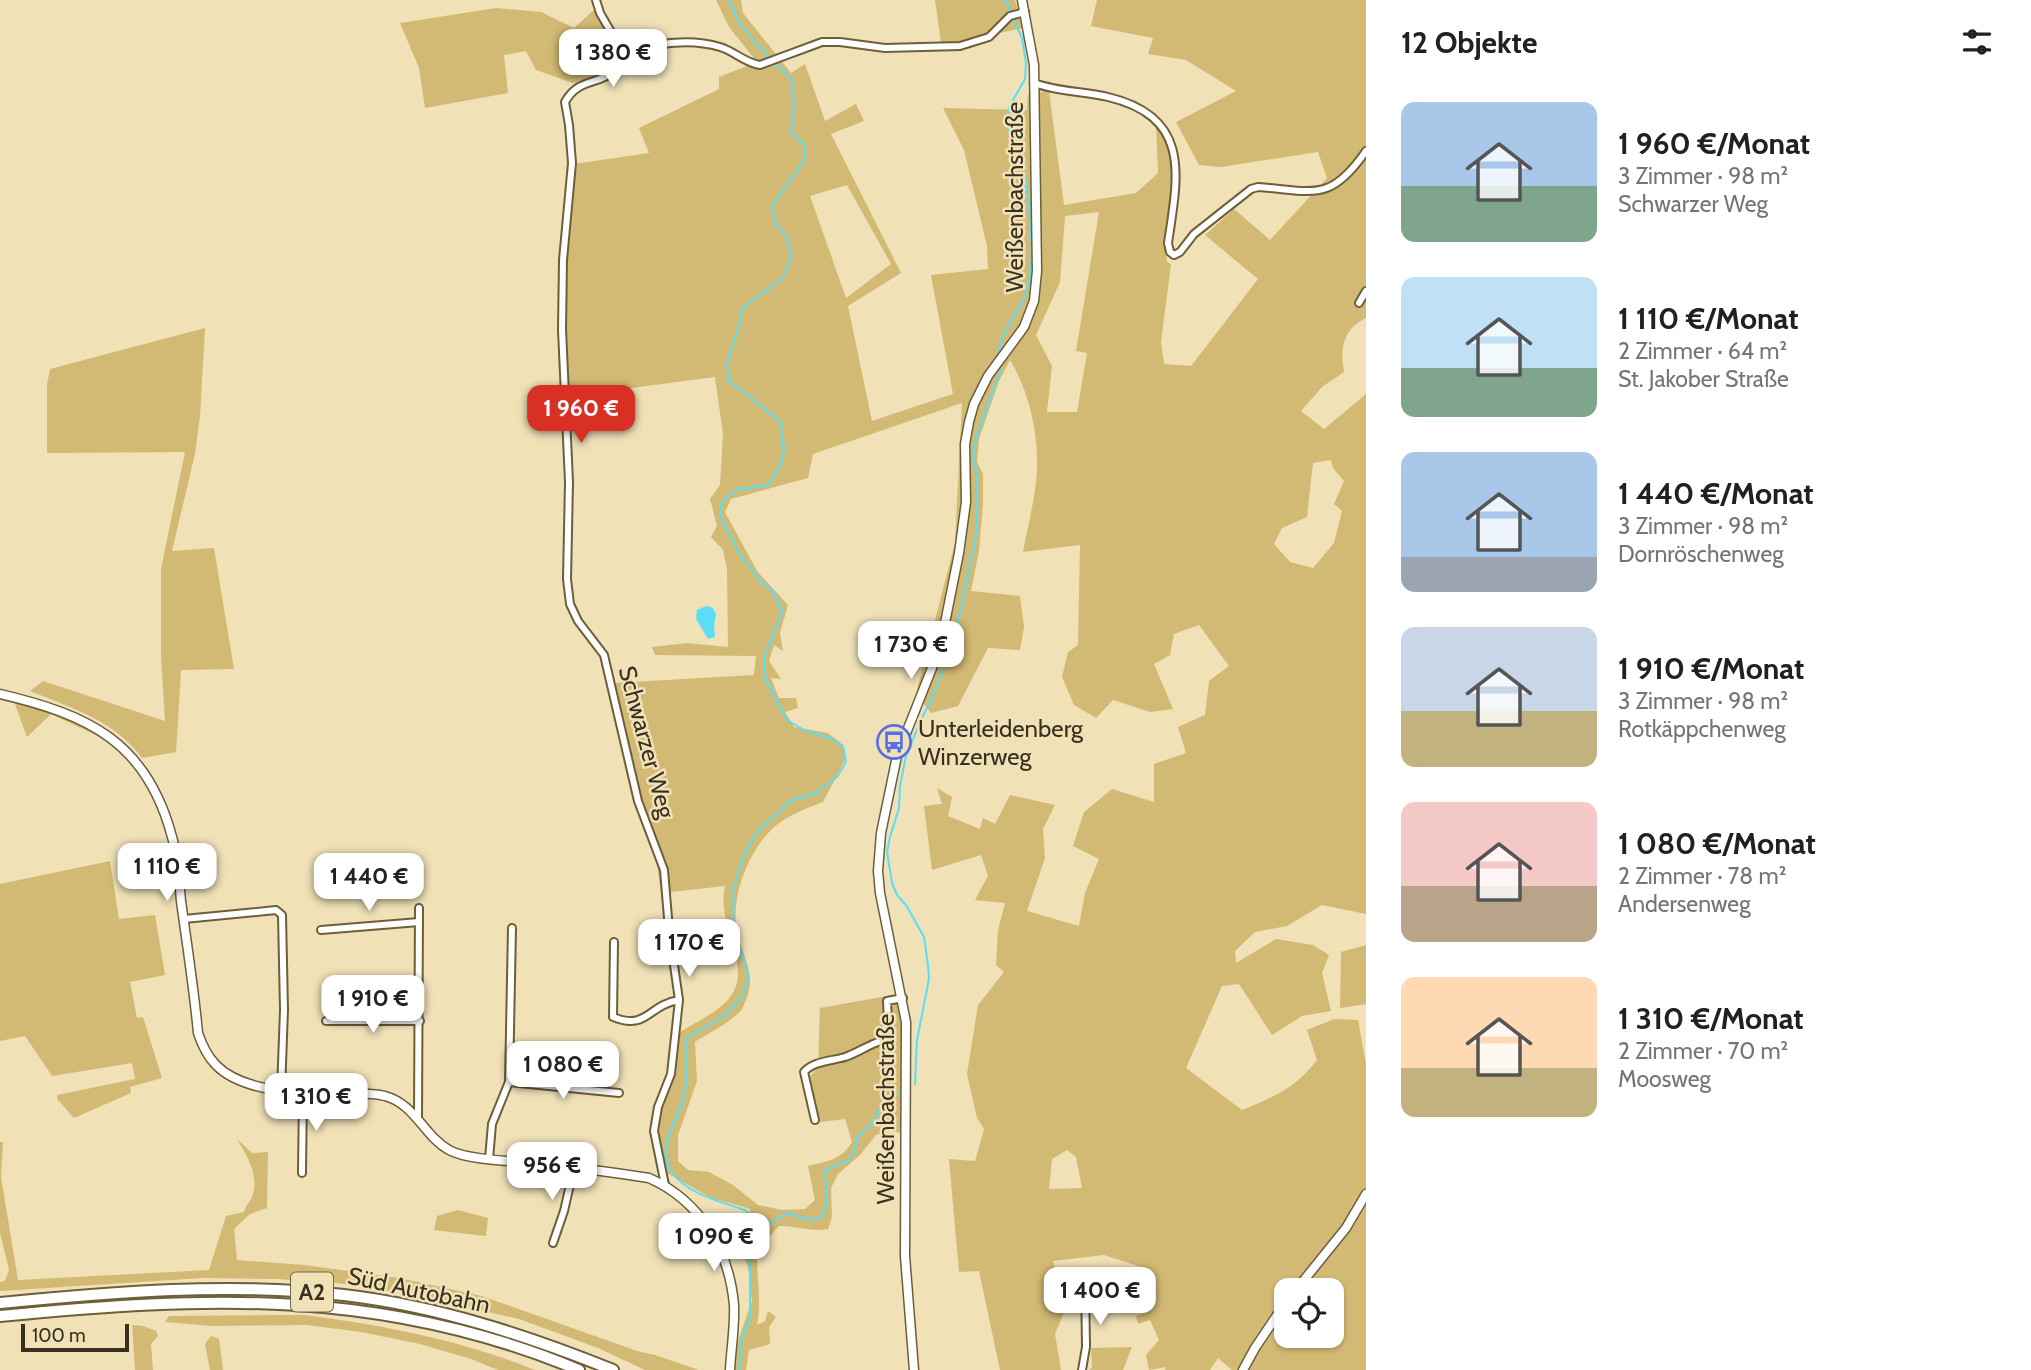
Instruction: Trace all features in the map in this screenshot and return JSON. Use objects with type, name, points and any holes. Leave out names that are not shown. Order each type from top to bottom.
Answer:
[{"type":"highway","name":"Süd Autobahn","points":[[0,1303],[185,1290],[288,1290],[344,1295],[400,1303],[481,1323],[539,1340],[613,1370]]},
{"type":"highway","name":"Süd Autobahn","points":[[0,1317],[186,1302],[248,1302],[331,1307],[399,1316],[465,1331],[536,1353],[579,1370]]},
{"type":"main road","name":"Weißenbachstraße","points":[[914,1370],[905,1256],[907,1044],[903,998],[880,893],[878,871],[881,832],[897,756],[932,668],[945,623],[966,502],[965,444],[974,404],[988,376],[1024,327],[1034,301],[1037,271],[1034,83],[1032,50],[1022,0]]},
{"type":"main road","points":[[0,694],[77,716],[112,738],[131,755],[156,790],[173,839],[198,1033],[204,1050],[217,1066],[255,1086],[281,1091],[385,1096],[398,1101],[433,1138],[451,1151],[649,1178],[665,1185],[684,1198],[702,1218],[717,1241],[729,1273],[734,1308],[730,1370]]},
{"type":"main road","points":[[1306,1278],[1346,1228],[1366,1194]]},
{"type":"main road","points":[[1243,1370],[1274,1320]]},
{"type":"street","points":[[596,0],[600,13],[622,51],[684,42],[722,47],[753,64],[768,64],[813,45],[832,42],[885,48],[960,46],[989,37],[1012,15],[1025,12]]},
{"type":"street","name":"Schwarzer Weg","points":[[622,51],[615,70],[607,77],[575,89],[565,103],[572,163],[563,260],[562,330],[569,482],[567,579],[570,604],[578,621],[604,655],[638,801],[664,870],[668,930],[679,1000],[671,1074],[657,1107],[654,1132],[665,1185]]},
{"type":"street","points":[[1034,83],[1054,90],[1088,93],[1128,102],[1147,112],[1165,129],[1175,160],[1176,185],[1168,243],[1170,253],[1174,255],[1180,252],[1194,234],[1251,189],[1330,188],[1345,179],[1366,151]]},
{"type":"street","points":[[1359,303],[1366,291]]},
{"type":"street","points":[[418,1120],[419,908]]},
{"type":"street","points":[[184,919],[276,910],[282,915],[284,1010],[281,1091]]},
{"type":"street","points":[[321,930],[419,922]]},
{"type":"street","points":[[489,1158],[492,1124],[509,1082],[512,928]]},
{"type":"street","points":[[614,942],[613,1017],[626,1022],[639,1021],[667,1002],[679,1000]]},
{"type":"street","points":[[815,1120],[804,1072],[809,1066],[849,1056],[881,1041],[888,1021],[887,1002],[903,998]]},
{"type":"street","points":[[326,1021],[420,1021]]},
{"type":"street","points":[[509,1082],[619,1093]]},
{"type":"street","points":[[302,1173],[303,1094]]},
{"type":"street","points":[[552,1243],[564,1211],[574,1167]]},
{"type":"street","points":[[1082,1370],[1086,1347],[1085,1282]]},
{"type":"shaded area","points":[[716,0],[741,0],[743,13],[791,73],[805,64],[825,121],[856,104],[864,121],[831,134],[901,273],[848,306],[872,421],[953,394],[931,275],[988,269],[987,246],[964,150],[943,108],[1027,110],[1028,94],[1049,91],[1064,205],[1136,193],[1158,173],[1156,125],[1167,142],[1174,176],[1166,243],[1167,262],[1171,264],[1161,342],[1164,364],[1191,366],[1258,279],[1205,235],[1234,209],[1270,240],[1327,178],[1318,152],[1221,167],[1199,165],[1176,122],[1236,91],[1186,60],[1148,54],[1153,38],[1091,26],[1097,0],[1366,0],[1366,318],[1352,328],[1345,340],[1344,372],[1322,387],[1301,411],[1324,429],[1366,394],[1366,914],[1322,905],[1287,926],[1255,932],[1235,951],[1236,963],[1276,939],[1313,945],[1329,955],[1322,973],[1331,1011],[1302,1016],[1272,1035],[1239,984],[1222,986],[1186,1068],[1242,1110],[1284,1091],[1317,1060],[1307,1030],[1334,1019],[1358,1020],[1366,1064],[1366,1370],[1232,1370],[1218,1358],[1210,1370],[1165,1370],[1166,1367],[1149,1370],[1146,1355],[1159,1340],[1150,1320],[1138,1324],[1136,1316],[1149,1311],[1144,1268],[1104,1255],[1053,1261],[1067,1305],[1055,1334],[1061,1370],[1000,1370],[979,1271],[959,1272],[949,1159],[975,1161],[984,1129],[977,1118],[967,1074],[978,1005],[1004,972],[996,965],[998,930],[1005,903],[975,900],[988,876],[981,855],[932,870],[924,806],[942,804],[937,788],[952,797],[948,816],[980,829],[983,818],[995,824],[1010,795],[1055,805],[1043,829],[1045,858],[1027,911],[1079,926],[1085,893],[1099,859],[1073,846],[1084,812],[1112,789],[1154,802],[1154,764],[1186,753],[1178,727],[1205,715],[1209,681],[1229,666],[1199,625],[1174,634],[1170,655],[1154,664],[1173,709],[1150,712],[1113,700],[1096,718],[1074,705],[1062,677],[1068,652],[1078,645],[1080,545],[1023,552],[1036,486],[1037,452],[1027,397],[1010,360],[999,381],[979,439],[977,462],[983,474],[983,504],[979,551],[971,591],[1020,596],[1024,627],[1020,650],[988,648],[958,706],[931,713],[918,696],[917,689],[955,543],[962,403],[813,454],[808,478],[731,499],[725,512],[757,571],[788,605],[780,633],[783,651],[774,645],[769,661],[781,679],[771,678],[779,698],[796,698],[798,708],[785,712],[794,727],[828,733],[842,744],[845,760],[823,802],[796,813],[771,830],[754,852],[742,879],[736,922],[749,970],[750,987],[740,1012],[695,1042],[697,1081],[678,1135],[678,1161],[688,1170],[709,1172],[733,1185],[758,1205],[782,1210],[805,1209],[815,1200],[808,1166],[839,1156],[852,1142],[845,1119],[820,1122],[809,1077],[818,1068],[820,1008],[899,994],[905,1031],[902,1133],[891,1131],[876,1135],[860,1155],[838,1174],[831,1188],[832,1217],[828,1229],[779,1226],[770,1236],[758,1238],[757,1325],[765,1321],[768,1311],[776,1317],[769,1327],[770,1344],[749,1350],[746,1370],[735,1370],[736,1346],[752,1301],[748,1267],[742,1251],[742,1230],[751,1209],[711,1198],[667,1173],[659,1148],[659,1113],[676,1074],[680,1032],[721,1006],[735,989],[737,962],[725,917],[725,886],[661,893],[656,857],[626,773],[634,768],[614,683],[754,675],[756,656],[655,655],[652,647],[687,643],[728,647],[727,569],[723,550],[711,537],[717,526],[710,499],[720,485],[723,434],[715,377],[562,397],[558,262],[574,164],[649,153],[639,128],[719,89],[719,77],[757,62],[729,27]],"holes":[[[847,185],[891,264],[846,298],[810,196]],[[1099,212],[1076,351],[1087,353],[1077,412],[1047,412],[1052,366],[1036,335],[1060,282],[1065,216]],[[1331,460],[1333,468],[1344,481],[1334,504],[1342,511],[1334,543],[1313,568],[1290,562],[1274,544],[1282,528],[1307,517],[1313,463]],[[1067,1150],[1076,1157],[1082,1188],[1049,1189],[1052,1159]]]},
{"type":"shaded area","points":[[935,0],[1015,0],[1023,28],[953,43],[941,43]]},
{"type":"shaded area","points":[[496,8],[541,12],[574,28],[595,9],[617,49],[616,65],[610,72],[573,83],[536,70],[526,51],[504,55],[508,93],[425,108],[419,68],[400,23]]},
{"type":"shaded area","points":[[205,328],[195,454],[172,551],[214,548],[234,669],[181,670],[176,752],[142,758],[119,734],[106,725],[30,691],[43,681],[165,721],[161,657],[161,569],[185,452],[47,453],[47,385],[50,369]]},
{"type":"shaded area","points":[[14,701],[63,716],[91,729],[104,737],[130,761],[102,738],[51,714],[27,737]]},
{"type":"shaded area","points":[[110,861],[119,919],[155,915],[165,975],[130,982],[137,1018],[143,1017],[162,1078],[130,1087],[131,1093],[74,1118],[57,1099],[57,1095],[135,1079],[132,1063],[52,1076],[25,1036],[0,1041],[0,884]]},
{"type":"shaded area","points":[[1366,945],[1366,1004],[1340,1008],[1341,952]]},
{"type":"shaded area","points":[[237,1139],[252,1153],[268,1152],[267,1208],[250,1214],[234,1229],[237,1260],[305,1265],[399,1278],[482,1296],[699,1370],[645,1370],[598,1348],[519,1319],[409,1294],[337,1283],[203,1278],[0,1291],[0,1282],[5,1281],[9,1270],[0,1233],[0,1142],[3,1142],[1,1177],[18,1280],[209,1270],[226,1216],[244,1212],[254,1189],[251,1167]]},
{"type":"shaded area","points":[[458,1210],[488,1218],[486,1236],[434,1230],[437,1216]]},
{"type":"shaded area","points":[[304,1315],[421,1335],[479,1350],[535,1370],[498,1370],[420,1344],[361,1332],[307,1325],[213,1326],[165,1322],[169,1316]]},
{"type":"shaded area","points":[[132,1325],[156,1331],[158,1336],[151,1344],[153,1370],[135,1370]]},
{"type":"shaded area","points":[[211,1336],[219,1339],[223,1370],[210,1370],[205,1344]]},
{"type":"shaded area","points":[[1132,1347],[1123,1370],[1089,1370],[1092,1368],[1091,1348]]},
{"type":"water","points":[[706,606],[712,607],[716,614],[715,637],[708,639],[696,619],[697,610]]},
{"type":"waterway","points":[[729,0],[738,20],[770,58]]},
{"type":"waterway","points":[[1006,0],[1010,12]]},
{"type":"waterway","points":[[999,356],[1002,338],[1025,296],[1032,258],[1024,163],[1020,149],[1005,123],[1009,107],[1025,79],[1026,63],[1022,38],[1012,17]]},
{"type":"waterway","points":[[739,1370],[742,1336],[750,1319],[750,1244],[753,1217],[745,1210],[704,1196],[679,1180],[666,1158],[667,1143],[685,1092],[687,1038],[724,1016],[742,997],[749,977],[734,929],[733,891],[743,858],[756,833],[790,801],[816,793],[837,777],[846,762],[843,746],[787,720],[764,677],[765,656],[782,612],[773,591],[763,584],[739,553],[720,517],[722,502],[736,490],[768,485],[779,468],[783,455],[780,421],[729,381],[727,363],[742,308],[783,278],[791,258],[787,236],[776,225],[772,206],[804,161],[804,144],[791,134],[794,104],[791,79],[774,62]]},
{"type":"waterway","points":[[915,1084],[917,1040],[929,979],[928,965],[924,937],[892,883],[887,852],[899,808],[906,756],[949,654],[961,609],[976,536],[977,475],[973,454],[977,435],[1001,370]]},
{"type":"waterway","points":[[754,1217],[769,1224],[787,1213],[810,1220],[822,1216],[827,1200],[824,1172],[851,1158],[856,1148],[856,1138],[872,1124],[883,1102],[901,1092]]},
{"type":"place","name":"Unterleidenberg Winzerweg","points":[[894,742]]}]
